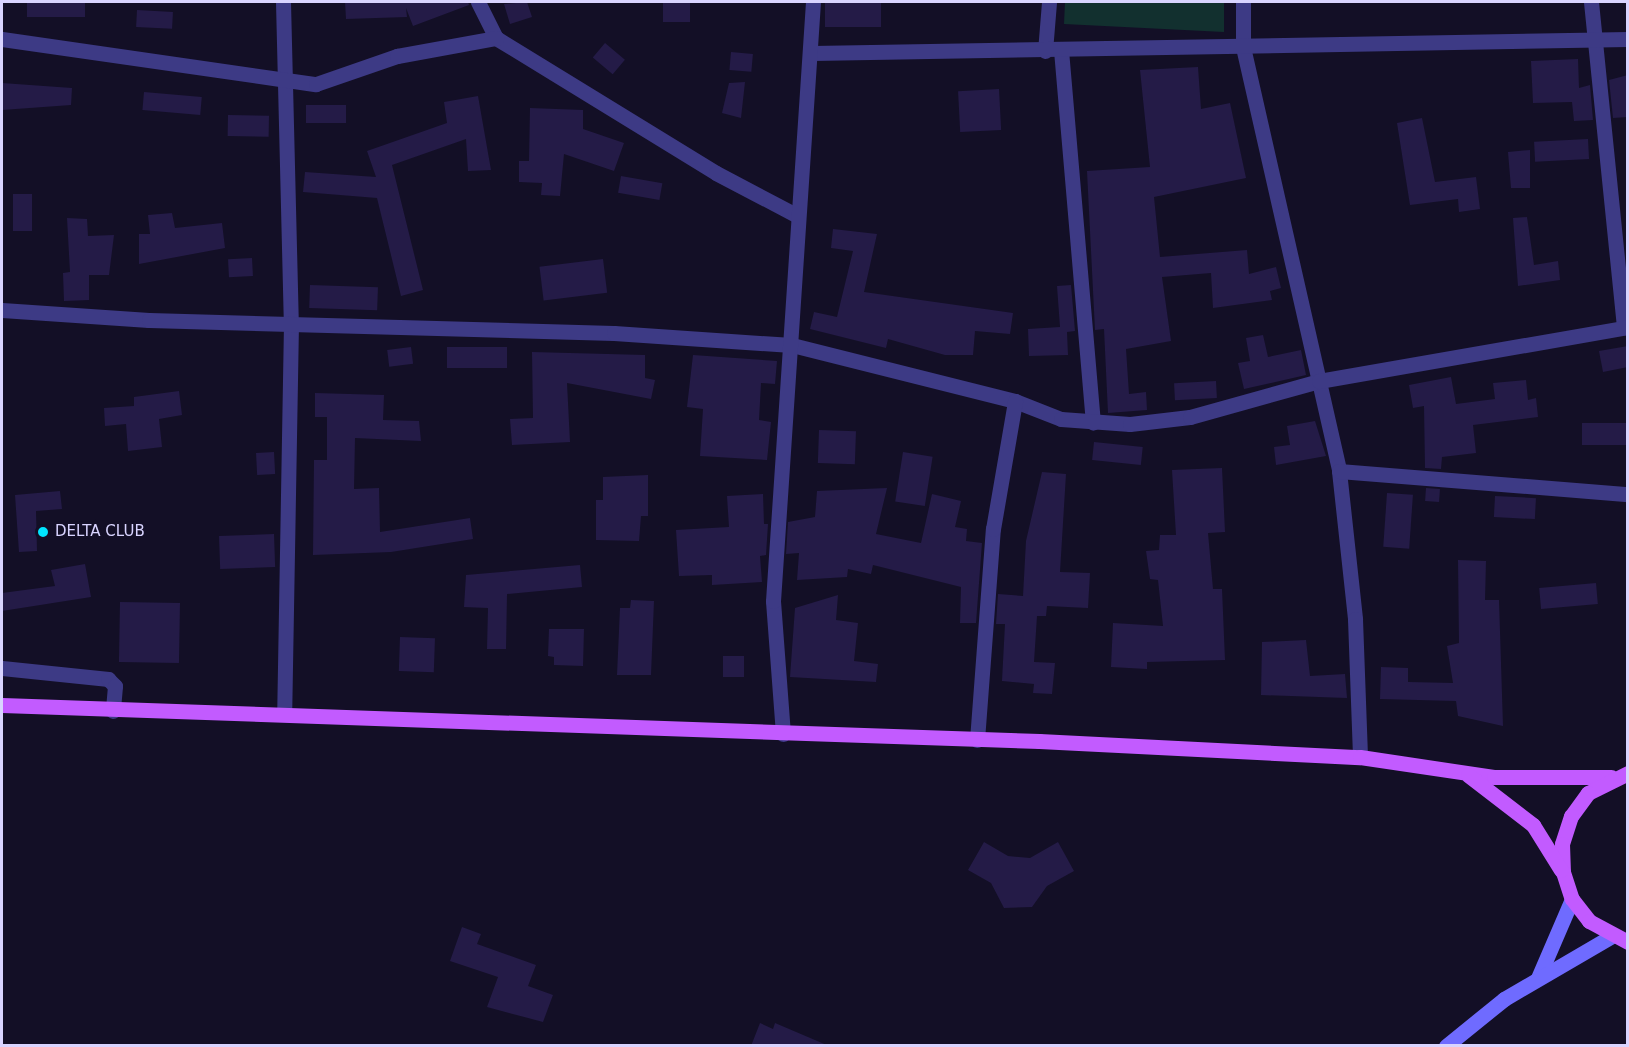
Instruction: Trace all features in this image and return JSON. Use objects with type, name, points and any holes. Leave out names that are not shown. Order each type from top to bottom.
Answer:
[{"type":"main road","points":[[2,705],[113,711],[284,714],[977,740],[1360,757],[1466,773],[1611,777],[1628,772]]},
{"type":"main road","points":[[1466,773],[1533,825],[1563,872],[1572,899],[1589,921],[1623,941]]},
{"type":"main road","points":[[1563,872],[1562,844],[1571,816],[1588,794],[1611,777]]},
{"type":"street","points":[[283,2],[288,83],[291,323],[284,714]]},
{"type":"street","points":[[478,2],[496,38],[716,173],[796,215]]},
{"type":"street","points":[[783,734],[773,601],[792,345],[796,215],[812,53],[813,2]]},
{"type":"street","points":[[1045,51],[1049,2]]},
{"type":"street","points":[[1243,2],[1243,47],[1339,471],[1355,619],[1360,757]]},
{"type":"street","points":[[2,310],[291,323],[614,333],[792,345],[1015,401],[1061,419],[1093,423],[1159,423],[1319,381],[1626,327],[1592,2]]},
{"type":"street","points":[[2,39],[288,83],[316,84],[397,56],[496,38]]},
{"type":"street","points":[[812,53],[1045,51],[1628,39]]},
{"type":"street","points":[[1061,50],[1093,423]]},
{"type":"street","points":[[977,740],[993,529],[1015,401]]},
{"type":"street","points":[[1339,471],[1628,494]]},
{"type":"street","points":[[2,668],[108,679],[115,686],[113,711]]},
{"type":"street","points":[[1538,978],[1572,899]]},
{"type":"street","points":[[1446,1046],[1538,978],[1623,941]]},
{"type":"green space","points":[[1065,2],[1224,2],[1224,32],[1064,24]]},
{"type":"building","points":[[27,2],[85,2],[85,17],[27,17]]},
{"type":"building","points":[[345,2],[468,2],[469,5],[413,26],[406,8],[407,17],[346,19]]},
{"type":"building","points":[[527,2],[532,17],[510,24],[504,4]]},
{"type":"building","points":[[663,2],[690,2],[690,22],[663,22]]},
{"type":"building","points":[[825,2],[881,2],[881,27],[825,27]]},
{"type":"building","points":[[137,10],[173,12],[172,29],[136,27]]},
{"type":"building","points":[[605,43],[625,60],[613,74],[593,58]]},
{"type":"building","points":[[731,52],[753,54],[751,72],[729,70]]},
{"type":"building","points":[[1578,59],[1579,88],[1590,85],[1593,120],[1574,121],[1572,102],[1533,103],[1531,61]]},
{"type":"building","points":[[1198,67],[1201,109],[1230,103],[1246,178],[1154,197],[1160,257],[1247,250],[1249,274],[1276,267],[1281,288],[1270,291],[1272,300],[1213,308],[1211,273],[1162,277],[1171,341],[1126,349],[1129,394],[1146,392],[1147,410],[1108,413],[1104,329],[1095,330],[1087,171],[1150,167],[1140,70]]},
{"type":"building","points":[[1628,75],[1628,117],[1613,118],[1609,80]]},
{"type":"building","points":[[745,82],[741,118],[722,113],[729,83]]},
{"type":"building","points":[[2,83],[72,88],[71,105],[2,110]]},
{"type":"building","points":[[999,89],[1001,130],[960,132],[958,91]]},
{"type":"building","points":[[144,92],[202,97],[200,115],[142,110]]},
{"type":"building","points":[[478,96],[491,170],[468,171],[466,139],[392,165],[423,290],[401,296],[377,198],[303,192],[305,172],[376,177],[367,151],[447,123],[444,102]]},
{"type":"building","points":[[306,105],[346,105],[346,123],[306,123]]},
{"type":"building","points":[[530,108],[583,110],[583,129],[624,143],[614,171],[564,154],[560,196],[541,195],[542,183],[519,182],[519,161],[529,161]]},
{"type":"building","points":[[228,115],[269,116],[269,137],[228,136]]},
{"type":"building","points":[[1422,118],[1435,182],[1476,177],[1480,209],[1459,212],[1458,199],[1410,205],[1397,123]]},
{"type":"building","points":[[1588,139],[1589,159],[1535,162],[1534,142]]},
{"type":"building","points":[[1530,150],[1530,188],[1511,188],[1508,152]]},
{"type":"building","points":[[621,176],[662,183],[659,200],[618,193]]},
{"type":"building","points":[[13,194],[32,194],[32,231],[13,231]]},
{"type":"building","points":[[172,213],[175,228],[222,223],[225,248],[139,264],[139,234],[150,234],[148,215]]},
{"type":"building","points":[[1527,217],[1534,265],[1558,261],[1560,280],[1518,286],[1513,218]]},
{"type":"building","points":[[67,218],[87,219],[88,236],[114,235],[109,275],[89,275],[89,300],[64,301],[63,273],[70,272]]},
{"type":"building","points":[[833,229],[877,234],[864,292],[1013,313],[1010,334],[975,331],[973,355],[945,355],[888,339],[886,348],[810,329],[814,312],[837,317],[853,251],[831,248]]},
{"type":"building","points":[[252,258],[253,276],[229,277],[228,259]]},
{"type":"building","points":[[603,259],[607,293],[544,301],[539,267]]},
{"type":"building","points":[[310,285],[378,287],[377,310],[309,308]]},
{"type":"building","points":[[1071,285],[1075,331],[1067,332],[1068,355],[1029,356],[1028,329],[1060,327],[1057,286]]},
{"type":"building","points":[[1263,335],[1268,357],[1301,350],[1306,375],[1244,389],[1238,363],[1250,361],[1246,338]]},
{"type":"building","points":[[1628,346],[1628,367],[1603,372],[1599,351]]},
{"type":"building","points":[[411,347],[413,364],[389,367],[387,350]]},
{"type":"building","points":[[447,347],[507,347],[507,368],[447,368]]},
{"type":"building","points":[[532,352],[645,355],[645,378],[655,380],[651,399],[567,383],[570,442],[512,445],[510,419],[533,418]]},
{"type":"building","points":[[693,355],[777,361],[775,384],[761,383],[759,420],[771,422],[767,460],[700,456],[703,409],[687,407]]},
{"type":"building","points":[[1451,377],[1456,404],[1495,399],[1493,383],[1526,380],[1528,400],[1536,398],[1538,417],[1473,425],[1476,453],[1442,457],[1441,469],[1425,468],[1424,406],[1413,408],[1409,385]]},
{"type":"building","points":[[1216,381],[1217,398],[1175,400],[1174,383]]},
{"type":"building","points":[[179,391],[182,415],[159,419],[162,447],[128,451],[126,424],[105,426],[104,408],[134,406],[134,397]]},
{"type":"building","points":[[315,393],[384,395],[383,420],[419,421],[421,441],[355,438],[354,489],[379,488],[380,532],[470,518],[473,539],[391,552],[313,555],[314,460],[327,460],[327,417],[315,417]]},
{"type":"building","points":[[1315,421],[1326,456],[1276,465],[1274,447],[1290,445],[1287,426]]},
{"type":"building","points":[[1582,423],[1628,423],[1628,445],[1582,445]]},
{"type":"building","points":[[819,430],[856,431],[855,464],[818,463]]},
{"type":"building","points":[[1094,442],[1143,447],[1141,465],[1092,460]]},
{"type":"building","points":[[274,452],[275,474],[257,475],[256,453]]},
{"type":"building","points":[[903,452],[933,457],[925,506],[895,501]]},
{"type":"building","points":[[1222,468],[1225,532],[1208,533],[1213,589],[1222,589],[1225,660],[1147,662],[1147,669],[1111,667],[1113,623],[1163,626],[1158,580],[1150,579],[1146,551],[1159,550],[1160,535],[1176,535],[1172,470]]},
{"type":"building","points":[[1042,472],[1066,474],[1060,572],[1090,573],[1088,608],[1047,606],[1046,616],[1037,616],[1034,662],[1055,663],[1052,694],[1033,693],[1034,684],[1002,681],[1005,624],[996,624],[998,594],[1023,596],[1026,541]]},
{"type":"building","points":[[648,475],[648,516],[641,516],[639,541],[596,540],[596,500],[603,500],[603,477]]},
{"type":"building","points":[[887,488],[876,534],[921,543],[932,494],[961,501],[955,527],[967,529],[966,541],[982,543],[976,623],[960,623],[961,587],[873,565],[871,574],[848,569],[847,577],[797,580],[799,553],[786,554],[788,522],[815,517],[817,491]]},
{"type":"building","points":[[1426,488],[1440,489],[1439,502],[1425,501]]},
{"type":"building","points":[[60,491],[62,509],[36,511],[37,551],[19,552],[15,495]]},
{"type":"building","points":[[1387,493],[1413,495],[1409,549],[1383,547]]},
{"type":"building","points":[[763,494],[764,524],[768,524],[766,555],[760,556],[762,582],[712,585],[712,575],[679,576],[676,530],[729,527],[727,496]]},
{"type":"building","points":[[1495,496],[1536,498],[1535,519],[1494,517]]},
{"type":"building","points":[[274,534],[275,567],[220,569],[219,536]]},
{"type":"building","points":[[1458,560],[1486,561],[1485,600],[1499,600],[1503,726],[1458,716],[1456,701],[1380,699],[1381,667],[1408,668],[1408,682],[1453,683],[1447,646],[1459,643]]},
{"type":"building","points":[[85,564],[91,597],[2,611],[2,593],[55,586],[51,570]]},
{"type":"building","points":[[580,565],[582,587],[507,594],[506,649],[487,649],[488,608],[464,607],[466,575]]},
{"type":"building","points":[[1596,583],[1598,604],[1541,609],[1539,588]]},
{"type":"building","points":[[838,595],[836,620],[858,623],[854,661],[878,664],[876,682],[790,677],[795,608]]},
{"type":"building","points":[[631,600],[654,601],[651,675],[617,675],[620,608],[630,608]]},
{"type":"building","points":[[120,602],[180,603],[179,663],[119,662]]},
{"type":"building","points":[[549,629],[584,629],[583,666],[554,665],[554,657],[548,656]]},
{"type":"building","points":[[400,637],[435,638],[434,672],[399,671]]},
{"type":"building","points":[[1306,640],[1310,676],[1345,674],[1347,698],[1261,695],[1262,642]]},
{"type":"building","points":[[723,656],[744,656],[744,677],[723,677]]},
{"type":"building","points":[[984,842],[1008,856],[1030,858],[1058,842],[1074,871],[1047,886],[1032,907],[1004,908],[991,883],[968,870]]},
{"type":"building","points":[[462,927],[481,934],[477,944],[536,965],[528,986],[553,995],[543,1022],[487,1007],[498,977],[450,961]]},
{"type":"building","points":[[760,1023],[773,1029],[775,1023],[829,1046],[751,1046]]},
{"type":"place","name":"DELTA CLUB","points":[[43,532]]}]
